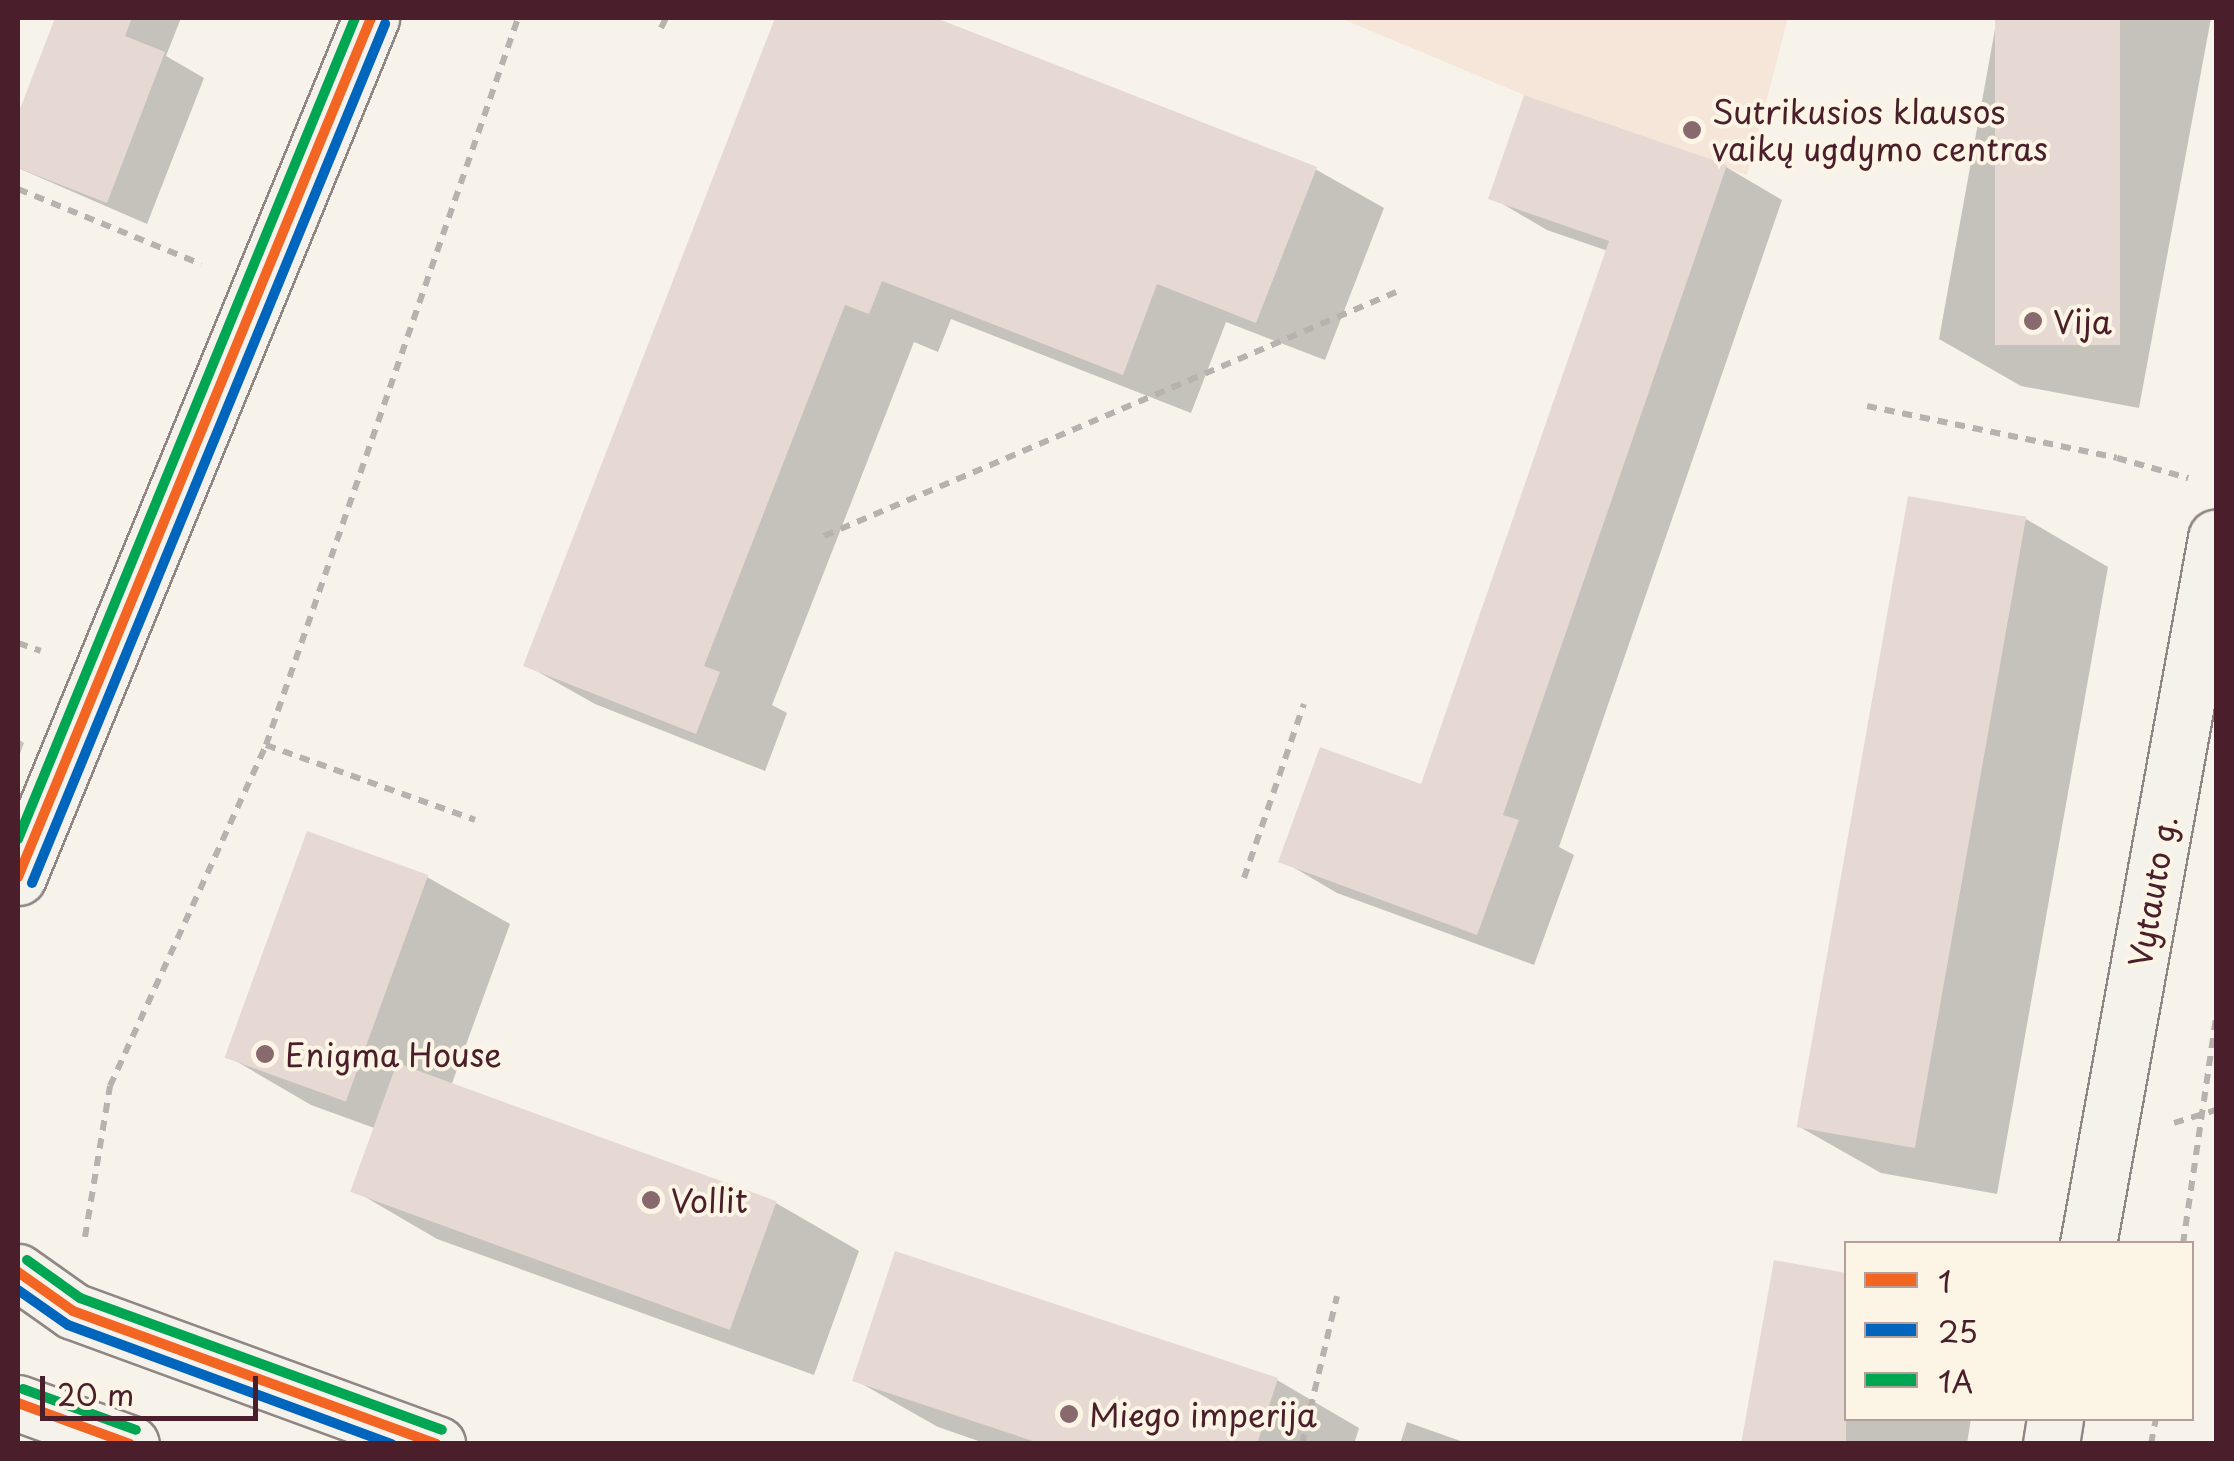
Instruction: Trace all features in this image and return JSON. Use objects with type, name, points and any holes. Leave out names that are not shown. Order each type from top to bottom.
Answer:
[{"type":"main road","points":[[18,876],[371,18]]},
{"type":"main road","name":"Vytauto g.","points":[[2089,1241],[2216,538]]},
{"type":"main road","points":[[18,1272],[73,1311],[437,1444]]},
{"type":"main road","points":[[18,1403],[131,1444]]},
{"type":"path","points":[[73,1311],[110,1086],[266,745],[518,18]]},
{"type":"path","points":[[661,28],[666,18]]},
{"type":"path","points":[[18,190],[258,287]]},
{"type":"path","points":[[824,536],[1396,292]]},
{"type":"path","points":[[1868,406],[2117,458],[2200,482]]},
{"type":"path","points":[[1244,878],[1304,704]]},
{"type":"path","points":[[266,745],[475,820]]},
{"type":"path","points":[[2183,1241],[2216,1020]]},
{"type":"path","points":[[1302,1444],[1336,1296]]},
{"type":"shaded area","name":"Sutrikusios klausos vaikų ugdymo centras","points":[[1340,18],[1788,18],[1747,175],[1524,95]]},
{"type":"building","points":[[55,18],[132,18],[125,36],[165,52],[107,203],[18,168],[18,114]]},
{"type":"building","points":[[775,18],[936,18],[1317,167],[1256,323],[1157,284],[1123,375],[882,281],[869,314],[845,305],[704,666],[720,672],[696,734],[523,666]]},
{"type":"building","points":[[1995,18],[2120,18],[2120,345],[1995,345]]},
{"type":"building","points":[[1524,95],[1727,165],[1503,815],[1519,820],[1477,935],[1278,862],[1320,747],[1421,784],[1609,241],[1488,199]]},
{"type":"building","points":[[1908,496],[2026,517],[1915,1148],[1797,1127]]},
{"type":"building","points":[[307,831],[428,875],[346,1102],[225,1057]]},
{"type":"building","points":[[397,1063],[777,1201],[730,1330],[350,1192]]},
{"type":"building","points":[[895,1251],[1278,1378],[1257,1444],[1042,1444],[852,1381]]},
{"type":"building","points":[[1774,1260],[1844,1273],[1846,1444],[1741,1444]]},
{"type":"transit line","name":"1A","points":[[18,839],[355,18]]},
{"type":"transit line","name":"1","points":[[18,877],[371,18]]},
{"type":"transit line","name":"25","points":[[32,883],[385,24]]},
{"type":"transit line","name":"1A","points":[[27,1260],[80,1298],[442,1430]]},
{"type":"transit line","name":"1","points":[[18,1272],[73,1311],[436,1444]]},
{"type":"transit line","name":"25","points":[[18,1290],[68,1325],[392,1444]]},
{"type":"transit line","name":"1A","points":[[23,1389],[136,1430]]},
{"type":"transit line","name":"1","points":[[18,1403],[130,1444]]},
{"type":"place","name":"Sutrikusios klausos vaikų ugdymo centras","points":[[1692,130]]},
{"type":"place","name":"Vija","points":[[2033,321]]},
{"type":"place","name":"Enigma House","points":[[265,1054]]},
{"type":"place","name":"Vollit","points":[[651,1200]]},
{"type":"place","name":"Miego imperija","points":[[1069,1414]]}]
